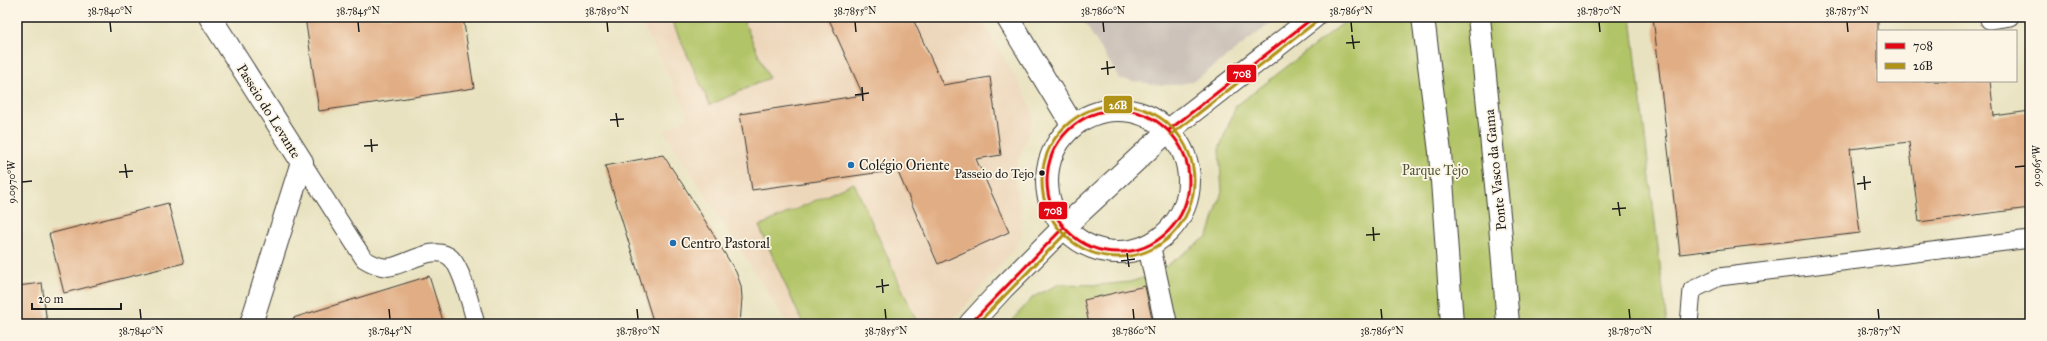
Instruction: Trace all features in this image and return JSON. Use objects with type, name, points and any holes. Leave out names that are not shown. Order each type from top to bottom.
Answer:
[{"type":"main road","name":"Passeio do Levante","points":[[210,17],[302,162],[251,324]]},
{"type":"main road","points":[[1008,17],[1073,126]]},
{"type":"main road","points":[[970,324],[1062,229],[1169,130],[1314,17]]},
{"type":"main road","points":[[1423,17],[1440,152],[1452,324]]},
{"type":"main road","name":"Ponte Vasco da Gama","points":[[1479,17],[1500,217],[1508,324]]},
{"type":"main road","points":[[1125,110],[1143,114],[1169,130],[1183,152],[1189,170],[1189,188],[1185,206],[1177,222],[1164,236],[1149,246],[1132,252],[1115,253],[1098,250],[1081,243],[1062,229],[1050,203],[1047,188],[1048,169],[1058,143],[1073,126],[1088,116],[1106,111],[1125,110]]},
{"type":"main road","points":[[1149,246],[1166,324]]},
{"type":"lane","points":[[1989,20],[2010,17]]},
{"type":"lane","points":[[302,162],[364,259],[376,266],[390,267],[432,253],[442,252],[452,259],[459,272],[476,324]]},
{"type":"lane","points":[[1689,324],[1692,290],[1719,277],[2030,239]]},
{"type":"shaded area","name":"Colégio Oriente","points":[[639,17],[979,17],[1018,81],[1030,105],[1032,113],[1031,128],[1018,160],[1016,171],[1015,181],[1022,221],[1021,235],[1015,248],[950,324],[788,324],[664,131],[689,117]]},
{"type":"shaded area","points":[[1081,17],[1279,17],[1204,74],[1190,82],[1175,85],[1158,85],[1120,79]]},
{"type":"green space","points":[[670,17],[742,17],[769,78],[710,105]]},
{"type":"green space","name":"Parque Tejo","points":[[1351,17],[1631,17],[1667,324],[1009,324],[1033,297],[1059,284],[1099,285],[1130,282],[1155,274],[1208,236],[1222,191],[1219,149],[1236,106]]},
{"type":"green space","points":[[854,183],[918,324],[803,324],[759,226]]},
{"type":"building","points":[[305,17],[463,17],[474,88],[319,111]]},
{"type":"building","points":[[828,17],[912,17],[943,85],[990,77],[1001,155],[976,159],[1009,232],[938,264],[897,170],[752,190],[740,114],[863,95]]},
{"type":"building","points":[[1653,17],[1878,17],[1877,82],[1990,82],[1994,116],[2030,111],[2030,208],[1919,222],[1909,142],[1850,149],[1860,233],[1680,254]]},
{"type":"building","name":"Centro Pastoral","points":[[663,155],[687,191],[736,272],[741,286],[742,298],[740,324],[654,324],[605,166]]},
{"type":"building","points":[[168,203],[184,263],[64,293],[49,234]]},
{"type":"building","points":[[429,276],[444,324],[294,324],[293,318]]},
{"type":"building","points":[[42,283],[47,324],[17,324],[17,286]]},
{"type":"building","points":[[1145,286],[1153,324],[1089,324],[1084,300]]},
{"type":"transit line","name":"708","points":[[1169,130],[1314,17]]},
{"type":"transit line","name":"26B","points":[[1172,134],[1317,21]]},
{"type":"transit line","name":"26B","points":[[1125,105],[1147,110],[1172,127],[1189,152],[1193,166],[1194,181],[1193,196],[1189,210],[1172,235],[1147,252],[1133,256],[1111,257],[1089,252],[1070,240],[1059,229],[1047,210],[1043,196],[1042,174],[1047,152],[1059,133],[1070,122],[1089,110],[1103,106],[1125,105]]},
{"type":"transit line","name":"708","points":[[1111,110],[1125,110],[1152,118],[1173,136],[1184,154],[1188,167],[1189,181],[1188,195],[1181,215],[1163,236],[1152,244],[1139,249],[1125,252],[1111,252],[1084,244],[1063,226],[1055,215],[1050,202],[1047,188],[1047,174],[1055,147],[1073,126],[1084,118],[1097,113],[1111,110]]},
{"type":"transit line","name":"708","points":[[970,324],[1062,229]]},
{"type":"transit line","name":"26B","points":[[977,324],[1066,233]]},
{"type":"place","name":"Colégio Oriente","points":[[851,165]]},
{"type":"place","name":"Passeio do Tejo","points":[[1042,173]]},
{"type":"place","name":"Centro Pastoral","points":[[673,243]]}]
